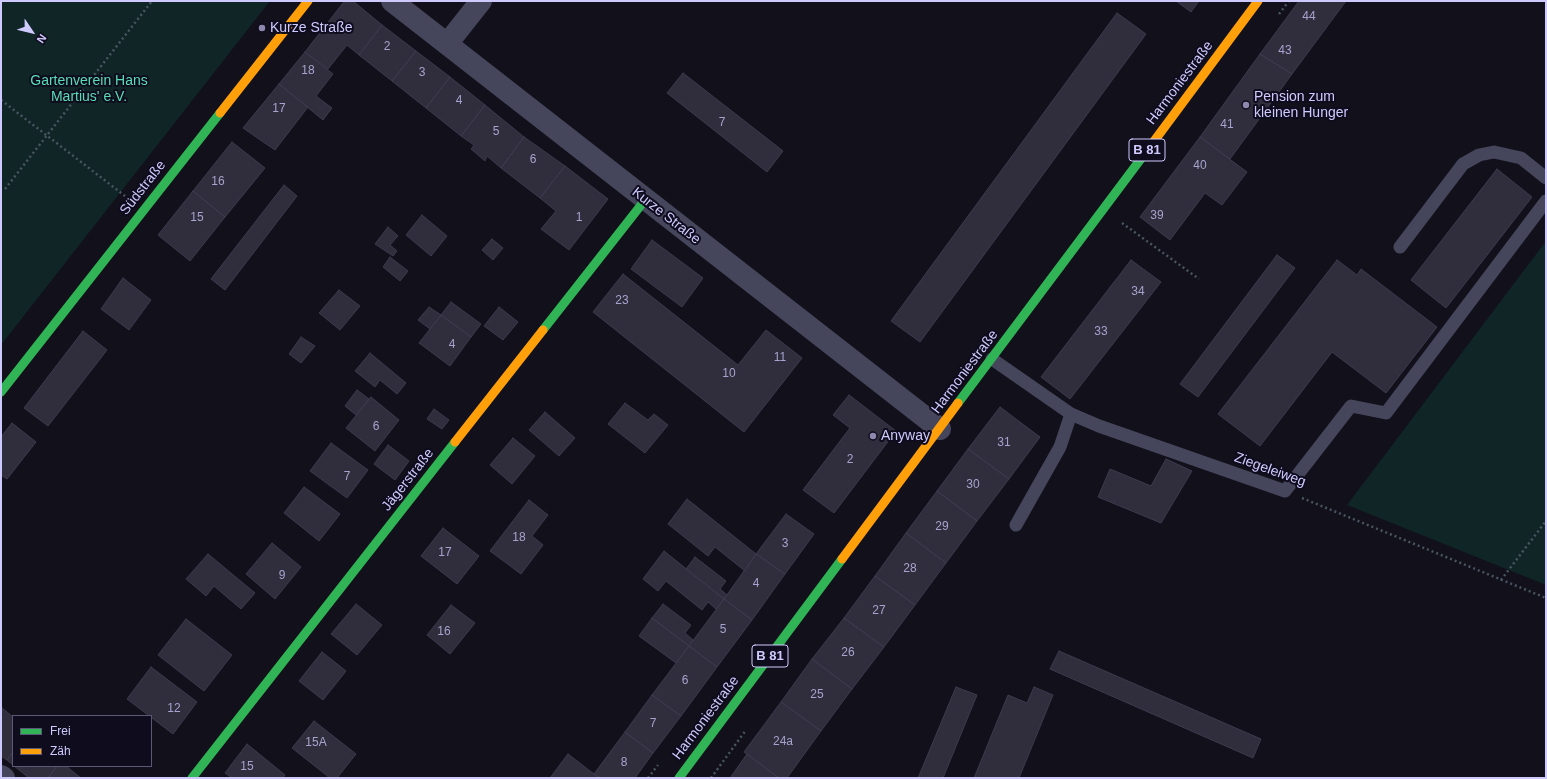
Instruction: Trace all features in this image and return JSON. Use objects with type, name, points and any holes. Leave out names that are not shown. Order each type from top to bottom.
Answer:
[{"type":"street","name":"Südstraße","points":[[1,392],[308,1]]},
{"type":"street","name":"Kurze Straße","points":[[392,1],[940,429]]},
{"type":"street","points":[[447,44],[481,1]]},
{"type":"street","name":"Harmoniestraße","points":[[679,778],[1258,1]]},
{"type":"street","name":"Jägerstraße","points":[[192,778],[645,200]]},
{"type":"lane","points":[[1400,246],[1463,164],[1479,155],[1494,152],[1521,158],[1546,178]]},
{"type":"lane","points":[[1285,491],[1351,406],[1386,413],[1546,202]]},
{"type":"lane","name":"Ziegeleiweg","points":[[992,359],[1071,414],[1099,426],[1285,491]]},
{"type":"lane","points":[[1016,525],[1060,447],[1071,414]]},
{"type":"path","points":[[5,189],[152,1]]},
{"type":"path","points":[[1,100],[48,135],[143,211]]},
{"type":"path","points":[[1103,209],[1199,279]]},
{"type":"path","name":"Ziegeleiweg","points":[[1285,491],[1546,598]]},
{"type":"path","points":[[1501,580],[1546,521]]},
{"type":"green space","name":"Gartenverein Hans Martius' e.V.","points":[[1,1],[270,1],[1,345]]},
{"type":"green space","points":[[1546,241],[1546,585],[1347,505]]},
{"type":"building","points":[[353,1],[382,25],[359,55],[347,45],[328,69],[305,52],[343,3]]},
{"type":"building","points":[[1176,1],[1199,1],[1191,12]]},
{"type":"building","name":"Pension zum kleinen Hunger","points":[[1299,1],[1346,1],[1292,74],[1260,54]]},
{"type":"building","points":[[1117,13],[1146,34],[920,342],[891,321]]},
{"type":"building","points":[[382,25],[416,51],[392,81],[359,55]]},
{"type":"building","points":[[416,51],[450,77],[426,108],[392,81]]},
{"type":"building","points":[[305,52],[333,74],[316,96],[332,108],[323,120],[279,84]]},
{"type":"building","name":"Pension zum kleinen Hunger","points":[[1260,54],[1292,74],[1230,159],[1200,137]]},
{"type":"building","points":[[683,73],[783,151],[767,172],[667,93]]},
{"type":"building","points":[[450,77],[485,105],[461,136],[426,108]]},
{"type":"building","points":[[279,84],[308,107],[275,150],[243,128]]},
{"type":"building","points":[[485,105],[524,137],[501,168],[487,156],[485,161],[471,149],[474,145],[461,136]]},
{"type":"building","points":[[524,137],[565,166],[540,198],[501,168]]},
{"type":"building","points":[[1200,137],[1247,172],[1222,205],[1205,193],[1170,240],[1140,217]]},
{"type":"building","points":[[232,142],[265,168],[225,217],[193,191]]},
{"type":"building","points":[[565,166],[608,199],[569,250],[541,229],[556,211],[540,198]]},
{"type":"building","points":[[1497,169],[1532,197],[1446,308],[1411,280]]},
{"type":"building","points":[[284,185],[297,196],[225,290],[211,279]]},
{"type":"building","points":[[193,191],[225,217],[190,261],[158,235]]},
{"type":"building","points":[[422,215],[447,236],[431,256],[406,235]]},
{"type":"building","points":[[388,227],[398,236],[390,245],[397,251],[393,256],[375,244]]},
{"type":"building","points":[[492,239],[503,248],[493,260],[482,250]]},
{"type":"building","points":[[652,240],[703,278],[682,307],[631,269]]},
{"type":"building","points":[[1277,255],[1295,268],[1198,397],[1180,384]]},
{"type":"building","points":[[390,257],[408,271],[400,281],[383,267]]},
{"type":"building","points":[[1131,260],[1161,282],[1070,399],[1041,377]]},
{"type":"building","points":[[1337,260],[1357,275],[1361,269],[1437,327],[1386,393],[1332,352],[1260,446],[1218,414]]},
{"type":"building","points":[[623,274],[738,365],[766,330],[802,358],[744,432],[593,312]]},
{"type":"building","points":[[123,278],[151,300],[129,330],[101,309]]},
{"type":"building","points":[[339,290],[360,306],[340,330],[319,313]]},
{"type":"building","points":[[451,302],[481,324],[471,337],[441,315]]},
{"type":"building","points":[[429,307],[441,315],[430,329],[418,320]]},
{"type":"building","points":[[499,307],[518,322],[503,340],[484,326]]},
{"type":"building","points":[[441,315],[471,337],[450,366],[419,343]]},
{"type":"building","points":[[83,331],[107,350],[48,426],[24,408]]},
{"type":"building","points":[[301,337],[315,346],[301,363],[289,354]]},
{"type":"building","points":[[370,353],[406,383],[397,394],[380,380],[375,387],[355,371]]},
{"type":"building","points":[[357,390],[369,399],[356,415],[345,406]]},
{"type":"building","points":[[849,395],[896,431],[834,513],[803,490],[850,428],[833,415]]},
{"type":"building","points":[[371,397],[399,420],[375,451],[346,428]]},
{"type":"building","points":[[625,403],[648,420],[654,414],[668,425],[645,453],[608,424]]},
{"type":"building","points":[[1000,407],[1040,437],[1009,479],[968,449]]},
{"type":"building","points":[[434,409],[449,420],[442,429],[427,419]]},
{"type":"building","points":[[545,412],[575,438],[559,456],[529,430]]},
{"type":"building","points":[[12,423],[36,442],[7,479],[1,475],[1,437]]},
{"type":"building","points":[[513,438],[535,456],[512,484],[490,465]]},
{"type":"building","points":[[331,443],[368,470],[347,498],[310,471]]},
{"type":"building","points":[[388,445],[409,461],[395,480],[374,464]]},
{"type":"building","points":[[968,449],[1009,479],[977,521],[937,491]]},
{"type":"building","points":[[1166,459],[1192,471],[1161,523],[1098,497],[1110,469],[1151,486]]},
{"type":"building","points":[[304,487],[340,514],[319,541],[284,513]]},
{"type":"building","points":[[937,491],[977,521],[946,563],[906,533]]},
{"type":"building","points":[[687,499],[756,554],[745,571],[715,547],[708,556],[668,524]]},
{"type":"building","points":[[529,500],[548,515],[532,536],[543,545],[521,574],[490,551]]},
{"type":"building","points":[[786,514],[814,534],[785,574],[756,554]]},
{"type":"building","points":[[443,528],[479,556],[457,584],[421,556]]},
{"type":"building","points":[[906,533],[946,563],[915,605],[875,576]]},
{"type":"building","points":[[272,543],[301,567],[275,599],[246,574]]},
{"type":"building","points":[[664,551],[724,599],[716,609],[708,602],[702,610],[666,581],[658,591],[643,579]]},
{"type":"building","points":[[208,554],[255,593],[241,609],[214,586],[206,596],[186,579]]},
{"type":"building","points":[[756,554],[785,574],[752,620],[724,599]]},
{"type":"building","points":[[695,557],[726,581],[720,589],[727,595],[724,599],[686,569]]},
{"type":"building","points":[[875,576],[915,605],[884,647],[844,618]]},
{"type":"building","points":[[724,599],[752,620],[717,667],[689,646]]},
{"type":"building","points":[[356,604],[382,625],[357,655],[331,634]]},
{"type":"building","points":[[663,604],[691,625],[685,633],[693,640],[689,646],[652,618]]},
{"type":"building","points":[[451,605],[475,623],[450,654],[427,635]]},
{"type":"building","points":[[652,618],[689,646],[676,663],[639,636]]},
{"type":"building","points":[[844,618],[884,647],[852,689],[812,659]]},
{"type":"building","points":[[186,619],[232,655],[204,691],[158,655]]},
{"type":"building","points":[[689,646],[717,667],[681,716],[652,695]]},
{"type":"building","points":[[1059,651],[1261,739],[1253,758],[1050,669]]},
{"type":"building","points":[[322,652],[346,671],[323,700],[299,681]]},
{"type":"building","points":[[812,659],[852,689],[821,731],[781,702]]},
{"type":"building","points":[[151,667],[197,702],[173,734],[152,718],[152,715],[148,715],[127,699]]},
{"type":"building","points":[[956,687],[977,695],[943,778],[918,778]]},
{"type":"building","points":[[1034,687],[1053,695],[1019,778],[974,778],[1008,695],[1027,703]]},
{"type":"building","points":[[652,695],[681,716],[653,753],[625,732]]},
{"type":"building","points":[[781,702],[821,731],[787,778],[779,778],[744,752]]},
{"type":"building","points":[[1,707],[12,716],[12,753],[7,760],[1,756]]},
{"type":"building","points":[[314,721],[356,754],[337,778],[330,778],[292,748]]},
{"type":"building","points":[[625,732],[653,753],[635,778],[600,778],[594,774]]},
{"type":"building","points":[[247,744],[285,775],[283,778],[232,778],[225,773]]},
{"type":"building","points":[[12,753],[12,764],[7,760]]},
{"type":"building","points":[[568,754],[594,774],[600,778],[550,778]]},
{"type":"building","points":[[747,754],[779,778],[730,778]]},
{"type":"building","points":[[15,767],[56,767],[48,778],[29,778]]},
{"type":"building","points":[[56,767],[67,767],[81,778],[48,778]]},
{"type":"traffic: fast","points":[[1,392],[220,113]]},
{"type":"traffic: fast","points":[[958,403],[1149,148]]},
{"type":"traffic: fast","points":[[543,330],[645,200]]},
{"type":"traffic: fast","points":[[192,778],[455,442]]},
{"type":"traffic: fast","points":[[679,778],[842,559]]},
{"type":"traffic: slow","points":[[220,113],[308,1]]},
{"type":"traffic: slow","points":[[1149,148],[1258,1]]},
{"type":"traffic: slow","points":[[455,442],[543,330]]},
{"type":"traffic: slow","points":[[842,559],[958,403]]},
{"type":"place","name":"Kurze Straße","points":[[262,28]]},
{"type":"place","name":"Pension zum kleinen Hunger","points":[[1246,105]]},
{"type":"place","name":"Anyway","points":[[873,436]]}]
